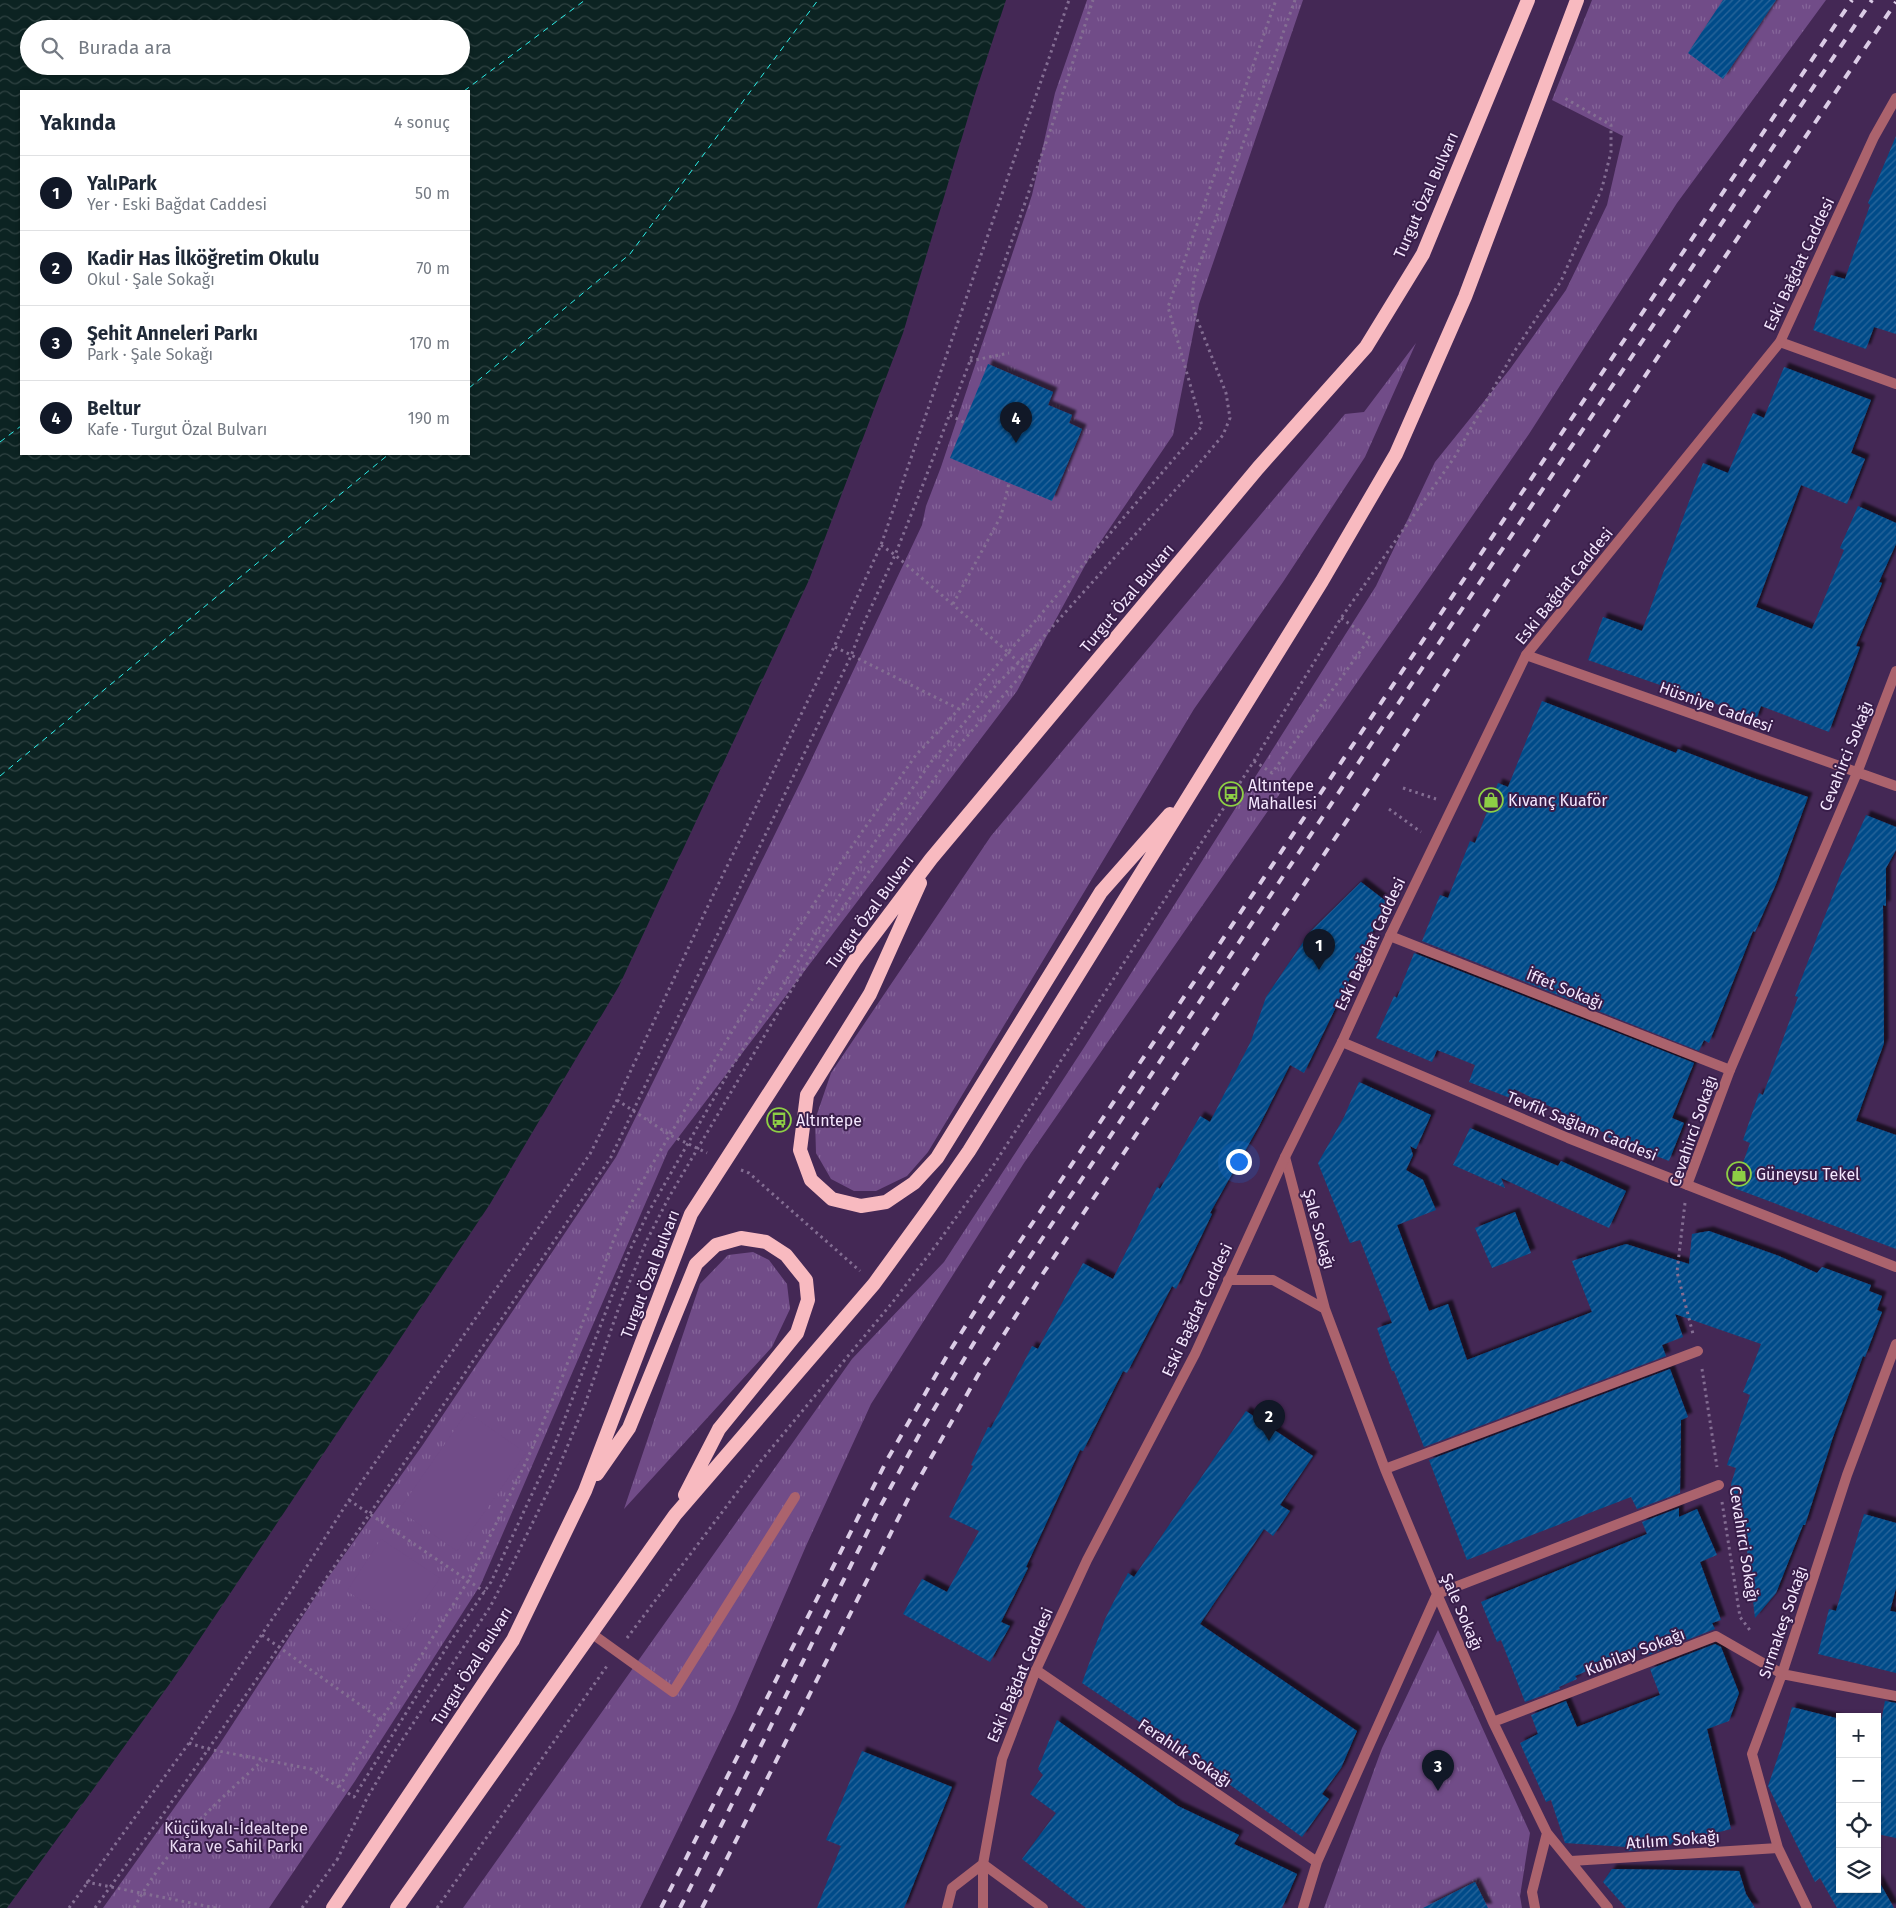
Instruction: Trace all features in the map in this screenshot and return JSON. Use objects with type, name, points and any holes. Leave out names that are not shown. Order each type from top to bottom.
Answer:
[{"type":"highway","name":"Turgut Özal Bulvarı","points":[[333,1908],[513,1640],[586,1491],[691,1214],[855,960],[931,859],[1258,468],[1366,347],[1423,254],[1528,0]]},
{"type":"highway","points":[[396,1908],[675,1515],[874,1284],[930,1208],[969,1151],[1322,581],[1396,454],[1464,296],[1576,0]]},
{"type":"highway","points":[[931,859],[870,994],[807,1095],[800,1150],[811,1180],[832,1199],[861,1206],[886,1202],[914,1183],[937,1158],[1101,892],[1195,785]]},
{"type":"highway","points":[[586,1491],[630,1428],[696,1264],[716,1245],[741,1238],[766,1242],[786,1255],[806,1280],[808,1300],[806,1308],[797,1333],[719,1429],[675,1515]]},
{"type":"street","name":"Eski Bağdat Caddesi","points":[[983,1908],[983,1864],[1002,1759],[1036,1670],[1087,1560],[1195,1354],[1285,1157],[1342,1042],[1390,936],[1526,655],[1780,342],[1874,137],[1896,98]]},
{"type":"street","points":[[1780,342],[1896,384]]},
{"type":"street","name":"Hüsniye Caddesi","points":[[1526,655],[1896,786]]},
{"type":"street","name":"Cevahirci Sokağı","points":[[1686,1185],[1730,1070],[1857,773],[1896,671]]},
{"type":"street","name":"İffet Sokağı","points":[[1390,936],[1730,1070]]},
{"type":"street","name":"Tevfik Sağlam Caddesi","points":[[1342,1042],[1568,1138],[1896,1267]]},
{"type":"street","name":"Şale Sokağı","points":[[1285,1157],[1324,1309],[1385,1469],[1493,1722],[1547,1833],[1608,1908]]},
{"type":"street","points":[[1228,1280],[1273,1280],[1324,1309]]},
{"type":"street","name":"Sırmakeş Sokağı","points":[[1806,1908],[1778,1848],[1752,1754],[1782,1674],[1847,1475],[1896,1344]]},
{"type":"street","points":[[1385,1469],[1698,1351]]},
{"type":"street","points":[[1303,1908],[1318,1862],[1438,1594],[1720,1485]]},
{"type":"street","points":[[591,1633],[673,1692],[795,1497]]},
{"type":"street","name":"Kubilay Sokağı","points":[[1493,1722],[1716,1636],[1782,1674]]},
{"type":"street","name":"Ferahlık Sokağı","points":[[1036,1670],[1318,1862]]},
{"type":"street","points":[[1782,1674],[1896,1696]]},
{"type":"street","points":[[1535,1908],[1532,1892],[1547,1833]]},
{"type":"street","name":"Atılım Sokağı","points":[[1570,1861],[1778,1848]]},
{"type":"street","points":[[946,1908],[952,1888],[983,1864],[1043,1908]]},
{"type":"path","points":[[69,1908],[86,1882],[189,1744],[350,1500],[590,1154],[834,647],[881,545],[1069,0]]},
{"type":"path","points":[[95,1908],[164,1813],[279,1647],[611,1157],[851,656],[895,555],[970,361],[1058,108],[1093,0]]},
{"type":"path","points":[[339,1787],[468,1581],[531,1451],[563,1375],[617,1231],[647,1173],[800,923],[842,859],[916,754],[959,709],[1202,426],[1168,307],[1276,0]]},
{"type":"path","points":[[189,1744],[262,1761],[311,1769],[354,1796],[450,1642],[485,1592],[552,1449],[628,1254],[648,1213],[733,1065],[858,866],[932,762],[998,683],[1036,645],[1223,435],[1230,418],[1226,394],[1195,314],[1192,298],[1194,279],[1295,0]]},
{"type":"path","points":[[437,1908],[617,1652],[760,1462],[892,1303],[993,1166],[1254,762],[1342,618],[1454,458],[1514,352],[1561,281],[1602,188],[1611,152],[1611,125],[1560,95]]},
{"type":"path","points":[[970,361],[1009,353]]},
{"type":"path","points":[[950,416],[965,423]]},
{"type":"path","points":[[953,604],[1001,516],[1009,483]]},
{"type":"path","points":[[881,545],[953,604],[1026,670]]},
{"type":"path","points":[[1254,762],[1272,773],[1370,638],[1342,618]]},
{"type":"path","points":[[1008,652],[1030,627]]},
{"type":"path","points":[[834,647],[959,709]]},
{"type":"path","points":[[1402,788],[1454,805]]},
{"type":"path","points":[[1389,809],[1435,843]]},
{"type":"path","points":[[617,1100],[670,1135],[749,1174],[874,1284],[892,1303]]},
{"type":"path","name":"Cevahirci Sokağı","points":[[1686,1185],[1677,1272],[1698,1351],[1740,1617],[1756,1638]]},
{"type":"path","points":[[350,1500],[485,1592]]},
{"type":"path","points":[[262,1635],[380,1719]]},
{"type":"path","points":[[134,1908],[150,1880],[180,1842],[224,1795],[262,1761]]},
{"type":"path","points":[[86,1882],[216,1908]]},
{"type":"green space","name":"Küçükyalı-İdealtepe Kara ve Sahil Parkı","points":[[1087,0],[1303,0],[1199,304],[1173,435],[1088,560],[1017,691],[668,1151],[481,1584],[355,1781],[269,1908],[103,1908],[219,1745],[327,1579],[422,1446],[616,1157],[805,773],[922,525],[926,506],[941,467],[1032,195],[1055,93]]},
{"type":"green space","points":[[1592,0],[1826,0],[1677,203],[1529,434],[1024,1163],[871,1404],[806,1546],[735,1711],[640,1908],[463,1908],[852,1359],[944,1262],[1085,1046],[1376,586],[1435,462],[1510,369],[1566,290],[1607,205],[1623,136],[1552,100]]},
{"type":"green space","points":[[1416,343],[1365,457],[1283,582],[1194,709],[928,1152],[907,1176],[876,1191],[854,1191],[831,1179],[816,1153],[815,1120],[831,1073],[991,836],[1345,414],[1364,412]]},
{"type":"green space","points":[[753,1252],[769,1260],[787,1284],[790,1309],[772,1347],[624,1509],[700,1284],[728,1255]]},
{"type":"green space","points":[[467,1412],[526,1453],[457,1551],[399,1510]]},
{"type":"green space","points":[[381,1539],[440,1578],[405,1630],[347,1591]]},
{"type":"green space","points":[[1438,1630],[1530,1833],[1520,1896],[1522,1908],[1324,1908],[1382,1748]]},
{"type":"water","points":[[0,0],[1006,0],[976,91],[903,333],[809,580],[619,986],[490,1204],[171,1682],[7,1908],[0,1908]]},
{"type":"building","points":[[1723,0],[1776,0],[1723,79],[1688,53]]},
{"type":"building","points":[[1896,136],[1896,334],[1874,327],[1866,349],[1813,330],[1831,275],[1845,279],[1870,205],[1868,203]]},
{"type":"building","points":[[988,364],[1053,392],[1048,405],[1072,415],[1069,423],[1082,429],[1052,501],[950,458]]},
{"type":"building","points":[[1784,367],[1871,400],[1851,453],[1865,459],[1847,504],[1801,485],[1756,607],[1812,629],[1844,550],[1840,548],[1858,506],[1896,523],[1896,544],[1879,582],[1882,583],[1856,646],[1860,647],[1829,732],[1761,706],[1756,720],[1667,684],[1666,687],[1588,660],[1603,617],[1642,631],[1703,463],[1728,473],[1753,413],[1764,418]]},
{"type":"building","points":[[1542,701],[1676,753],[1678,749],[1808,797],[1776,884],[1755,932],[1753,931],[1709,1043],[1704,1040],[1699,1051],[1422,941],[1440,895],[1448,898],[1470,841],[1475,843],[1498,783],[1508,787]]},
{"type":"building","points":[[1866,815],[1896,827],[1896,850],[1886,868],[1886,906],[1883,905],[1884,1043],[1856,1121],[1896,1135],[1896,1249],[1734,1188],[1750,1143],[1743,1140],[1759,1093],[1763,1095],[1798,997],[1795,996],[1840,876]]},
{"type":"building","points":[[1361,882],[1387,902],[1304,1073],[1290,1065],[1259,1126],[1210,1213],[1212,1214],[1176,1289],[1172,1286],[1127,1373],[1123,1371],[1083,1451],[1080,1450],[1026,1567],[1028,1568],[1001,1622],[1010,1626],[990,1662],[903,1614],[922,1579],[947,1592],[979,1531],[949,1517],[973,1466],[971,1465],[988,1427],[991,1428],[1032,1346],[1038,1349],[1083,1263],[1113,1279],[1157,1187],[1160,1189],[1200,1116],[1210,1122],[1251,1041],[1266,997],[1310,932]]},
{"type":"building","points":[[1414,953],[1694,1063],[1672,1118],[1684,1123],[1669,1161],[1608,1137],[1609,1135],[1514,1089],[1510,1098],[1469,1082],[1475,1065],[1437,1050],[1432,1062],[1376,1038],[1394,996],[1397,998]]},
{"type":"building","points":[[1359,1082],[1431,1115],[1416,1149],[1410,1146],[1413,1155],[1406,1170],[1423,1180],[1436,1210],[1397,1225],[1429,1311],[1448,1304],[1467,1360],[1592,1312],[1572,1261],[1626,1244],[1689,1264],[1692,1234],[1709,1231],[1779,1256],[1817,1273],[1822,1267],[1871,1285],[1869,1291],[1882,1296],[1877,1310],[1882,1312],[1865,1357],[1863,1356],[1833,1437],[1805,1525],[1803,1525],[1776,1593],[1755,1618],[1746,1542],[1740,1545],[1731,1484],[1736,1468],[1727,1465],[1750,1395],[1743,1392],[1761,1344],[1675,1314],[1683,1337],[1662,1345],[1666,1356],[1424,1447],[1394,1371],[1392,1371],[1377,1328],[1392,1323],[1360,1240],[1350,1243],[1318,1163],[1344,1117]]},
{"type":"building","points":[[1470,1128],[1558,1166],[1561,1161],[1626,1191],[1609,1228],[1501,1178],[1505,1188],[1453,1165]]},
{"type":"building","points":[[1515,1212],[1531,1253],[1492,1268],[1475,1228]]},
{"type":"building","points":[[1670,1369],[1688,1417],[1681,1420],[1680,1493],[1637,1509],[1631,1497],[1467,1560],[1429,1460]]},
{"type":"building","points":[[1246,1411],[1313,1456],[1280,1505],[1290,1511],[1273,1536],[1264,1529],[1200,1624],[1357,1731],[1341,1768],[1322,1794],[1329,1799],[1302,1837],[1193,1758],[1082,1683],[1105,1619],[1128,1573],[1134,1577]]},
{"type":"building","points":[[1679,1508],[1679,1517],[1697,1509],[1717,1555],[1700,1562],[1721,1620],[1712,1623],[1715,1629],[1646,1656],[1643,1648],[1575,1676],[1577,1679],[1559,1687],[1560,1689],[1525,1702],[1501,1640],[1497,1642],[1481,1602],[1647,1534],[1642,1522]]},
{"type":"building","points":[[1864,1514],[1896,1523],[1896,1588],[1890,1611],[1896,1612],[1896,1673],[1818,1654],[1829,1609],[1836,1611]]},
{"type":"building","points":[[1715,1644],[1721,1647],[1739,1693],[1729,1721],[1707,1729],[1731,1829],[1653,1849],[1625,1851],[1627,1847],[1565,1843],[1551,1800],[1546,1802],[1520,1743],[1538,1734],[1531,1715],[1566,1701],[1577,1727],[1660,1695],[1650,1669]]},
{"type":"building","points":[[1885,1701],[1896,1703],[1896,1838],[1881,1835],[1881,1722]]},
{"type":"building","points":[[1792,1707],[1836,1718],[1836,1893],[1881,1893],[1881,1885],[1894,1908],[1837,1908],[1820,1878],[1815,1882],[1768,1786]]},
{"type":"building","points":[[1057,1720],[1178,1806],[1239,1835],[1234,1844],[1297,1874],[1282,1908],[1086,1908],[1022,1859],[1056,1813],[1030,1794],[1043,1775],[1038,1769]]},
{"type":"building","points":[[862,1751],[952,1787],[904,1908],[817,1908],[841,1846],[826,1840]]},
{"type":"building","points":[[1612,1869],[1739,1871],[1746,1894],[1755,1908],[1626,1908],[1603,1882]]},
{"type":"building","points":[[1475,1882],[1488,1908],[1423,1908]]},
{"type":"ferry route","points":[[465,90],[585,0]]},
{"type":"ferry route","points":[[470,387],[630,254],[818,0]]},
{"type":"ferry route","points":[[0,442],[20,427]]},
{"type":"ferry route","points":[[0,776],[388,455]]},
{"type":"railway","points":[[661,1908],[887,1460],[948,1354],[995,1279],[1852,0]]},
{"type":"railway","points":[[680,1908],[879,1509],[924,1426],[984,1326],[1371,744],[1872,0]]},
{"type":"railway","points":[[702,1908],[911,1493],[978,1375],[1040,1278],[1896,2]]},
{"type":"place","name":"Beltur","points":[[1016,443]]},
{"type":"place","name":"Altıntepe Mahallesi","points":[[1231,794]]},
{"type":"place","name":"Kıvanç Kuaför","points":[[1491,800]]},
{"type":"place","name":"YalıPark","points":[[1319,970]]},
{"type":"place","name":"Altıntepe","points":[[779,1120]]},
{"type":"place","name":"Güneysu Tekel","points":[[1739,1174]]},
{"type":"place","name":"Kadir Has İlköğretim Okulu","points":[[1269,1441]]},
{"type":"place","name":"Şehit Anneleri Parkı","points":[[1438,1791]]}]
